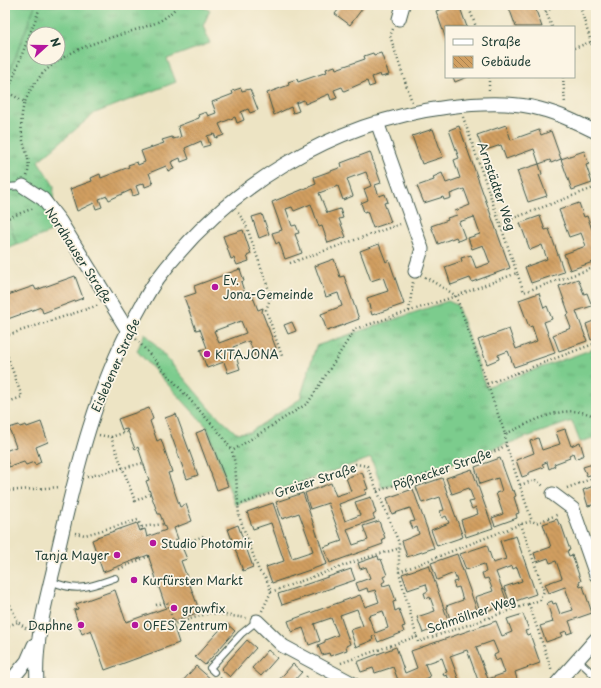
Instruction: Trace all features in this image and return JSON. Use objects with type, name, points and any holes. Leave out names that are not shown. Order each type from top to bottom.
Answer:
[{"type":"street","points":[[399,19],[402,5]]},
{"type":"street","name":"Eislebener Straße","points":[[37,683],[35,665],[38,638],[87,431],[102,388],[128,331],[156,282],[206,226],[230,203],[285,163],[317,146],[377,122],[416,111],[460,106],[511,104],[541,109],[564,117],[596,132]]},
{"type":"street","points":[[377,122],[422,248],[415,271]]},
{"type":"street","name":"Nordhauser Straße","points":[[23,186],[43,199],[60,221],[128,331]]},
{"type":"street","points":[[553,494],[573,509],[596,575]]},
{"type":"street","points":[[258,621],[283,646],[352,683]]},
{"type":"street","name":"Eislebener Straße","points":[[9,683],[27,661],[38,638]]},
{"type":"street","points":[[555,680],[596,639]]},
{"type":"lane","points":[[5,187],[23,186]]},
{"type":"lane","points":[[52,581],[64,587],[82,589],[115,578]]},
{"type":"lane","points":[[214,672],[210,668],[241,634],[258,621]]},
{"type":"lane","points":[[577,659],[594,674],[596,678]]},
{"type":"path","points":[[25,102],[6,91],[41,5]]},
{"type":"path","points":[[23,186],[30,165],[22,135],[25,102],[37,79],[72,51],[164,20],[178,5]]},
{"type":"path","points":[[468,5],[476,26]]},
{"type":"path","points":[[544,5],[552,26]]},
{"type":"path","points":[[546,12],[555,5]]},
{"type":"path","points":[[593,5],[581,10],[595,54]]},
{"type":"path","points":[[399,19],[390,36],[416,111]]},
{"type":"path","points":[[575,48],[591,42]]},
{"type":"path","points":[[563,78],[564,117]]},
{"type":"path","name":"Arnstädter Weg","points":[[460,106],[524,292],[596,267]]},
{"type":"path","points":[[501,223],[596,187]]},
{"type":"path","points":[[5,219],[33,210],[43,199]]},
{"type":"path","points":[[230,203],[245,222],[271,296],[266,310],[282,356]]},
{"type":"path","points":[[290,263],[412,220]]},
{"type":"path","points":[[409,310],[415,271],[456,296]]},
{"type":"path","points":[[232,451],[308,402],[354,329],[456,296],[517,273]]},
{"type":"path","name":"Pößnecker Straße","points":[[456,296],[505,434],[506,445],[532,521]]},
{"type":"path","points":[[5,336],[109,301]]},
{"type":"path","points":[[128,331],[223,437],[232,451],[235,464],[239,516],[259,571],[266,578],[271,592],[258,621],[210,613],[174,624],[167,602],[156,605]]},
{"type":"path","points":[[487,384],[596,343]]},
{"type":"path","points":[[5,349],[22,397],[5,403]]},
{"type":"path","points":[[505,434],[559,412],[577,411],[596,416]]},
{"type":"path","points":[[87,431],[111,437],[128,431]]},
{"type":"path","points":[[111,437],[135,500],[150,494]]},
{"type":"path","name":"Pößnecker Straße","points":[[377,491],[498,450],[506,445]]},
{"type":"path","points":[[5,491],[74,483],[143,463]]},
{"type":"path","name":"Greizer Straße","points":[[238,505],[356,464],[367,466],[377,491]]},
{"type":"path","points":[[520,485],[535,480],[553,494],[596,477]]},
{"type":"path","points":[[377,491],[398,543],[398,572],[418,636]]},
{"type":"path","points":[[398,572],[521,524],[532,521],[536,523],[573,509]]},
{"type":"path","points":[[63,530],[85,535],[138,520],[142,529],[164,524]]},
{"type":"path","name":"Schmöllner Weg","points":[[325,669],[418,636],[418,642],[540,600],[544,591],[521,524]]},
{"type":"path","points":[[176,546],[204,536]]},
{"type":"path","points":[[271,592],[362,559],[397,549]]},
{"type":"path","points":[[115,578],[116,570],[151,555]]},
{"type":"path","points":[[5,594],[18,622],[38,638]]},
{"type":"path","name":"Schmöllner Weg","points":[[529,604],[555,680]]},
{"type":"path","points":[[5,627],[18,622]]},
{"type":"green space","points":[[5,5],[35,5],[26,26],[5,84]]},
{"type":"green space","points":[[35,5],[195,5],[210,10],[203,26],[210,43],[167,59],[176,82],[95,113],[38,161],[54,186],[51,232],[17,245],[5,212],[5,176],[8,175],[5,162],[5,84],[26,29],[26,66],[66,66],[66,26],[27,26]]},
{"type":"green space","points":[[5,212],[17,245],[5,250]]},
{"type":"green space","points":[[448,301],[457,305],[486,387],[596,348],[596,437],[580,442],[572,421],[382,488],[371,458],[235,505],[207,427],[137,351],[145,333],[212,411],[236,433],[250,432],[300,399],[316,346]]},
{"type":"building","points":[[342,5],[365,5],[350,25],[335,14]]},
{"type":"building","points":[[448,5],[459,5],[467,26],[445,26],[445,36],[436,11],[449,7]]},
{"type":"building","points":[[508,5],[534,5],[542,26],[516,26]]},
{"type":"building","points":[[373,53],[374,55],[381,53],[389,75],[381,77],[380,74],[372,77],[375,85],[369,87],[367,81],[344,91],[342,87],[334,90],[337,98],[331,100],[329,94],[305,104],[304,100],[296,103],[299,111],[293,113],[291,107],[274,115],[267,93],[289,85],[288,82],[297,79],[298,82],[327,72],[326,69],[335,66],[336,69],[365,59],[364,56]]},
{"type":"building","points":[[453,78],[465,78],[455,82]]},
{"type":"building","points":[[241,88],[242,91],[250,89],[258,110],[250,113],[248,109],[241,112],[244,120],[237,123],[235,117],[219,124],[224,135],[216,138],[214,134],[207,136],[210,145],[203,147],[201,141],[185,148],[189,159],[181,162],[180,158],[171,162],[174,169],[168,171],[166,166],[149,173],[153,184],[145,187],[144,183],[136,186],[139,194],[133,196],[131,190],[109,200],[107,196],[99,199],[102,207],[96,209],[94,203],[77,211],[70,189],[92,181],[91,178],[100,174],[101,178],[129,167],[128,165],[137,162],[138,165],[145,162],[141,151],[164,143],[162,140],[172,137],[173,139],[181,137],[178,126],[199,118],[198,115],[206,112],[208,116],[216,113],[212,102],[233,94],[232,91]]},
{"type":"building","points":[[506,125],[511,140],[539,130],[541,135],[551,131],[561,159],[551,163],[550,160],[539,164],[534,149],[506,159],[501,145],[483,151],[477,135]]},
{"type":"building","points":[[459,126],[510,268],[472,282],[470,278],[451,285],[445,267],[462,261],[461,258],[471,255],[476,268],[490,263],[483,245],[472,249],[468,238],[480,234],[474,217],[459,222],[465,238],[458,241],[456,237],[438,244],[431,226],[448,220],[447,218],[457,215],[455,211],[470,205],[464,189],[450,194],[451,198],[444,200],[443,197],[424,203],[417,186],[434,180],[433,177],[442,173],[446,183],[460,178],[454,160],[459,158],[449,130]]},
{"type":"building","points":[[433,129],[443,157],[422,164],[412,136]]},
{"type":"building","points":[[584,151],[589,164],[586,165],[592,183],[572,190],[561,159]]},
{"type":"building","points":[[370,152],[381,183],[375,185],[379,196],[385,194],[388,202],[384,203],[391,222],[373,228],[367,211],[364,212],[361,203],[368,200],[364,189],[371,186],[366,172],[347,179],[353,196],[343,200],[338,186],[319,193],[327,213],[340,209],[343,218],[339,219],[346,237],[328,243],[322,226],[319,227],[311,204],[294,211],[292,207],[286,209],[292,226],[296,225],[299,233],[295,234],[302,253],[285,259],[279,242],[276,244],[272,233],[282,230],[272,202],[316,184],[314,177],[342,167],[341,163]]},
{"type":"building","points":[[539,164],[542,174],[539,175],[547,196],[528,202],[517,171]]},
{"type":"building","points":[[579,203],[584,217],[587,216],[596,240],[596,261],[570,270],[564,254],[586,246],[581,233],[569,237],[559,210]]},
{"type":"building","points":[[262,214],[269,234],[259,238],[252,217]]},
{"type":"building","points":[[540,216],[545,230],[549,229],[564,272],[531,283],[525,267],[547,259],[542,245],[530,250],[520,223]]},
{"type":"building","points":[[243,230],[251,254],[247,256],[249,261],[237,265],[234,258],[231,259],[223,236]]},
{"type":"building","points":[[379,244],[386,262],[389,260],[404,304],[372,315],[367,298],[388,291],[383,277],[371,281],[360,251]]},
{"type":"building","points":[[334,259],[340,277],[344,276],[359,319],[327,331],[321,314],[342,306],[338,293],[326,297],[315,266]]},
{"type":"building","points":[[240,269],[244,281],[241,282],[245,294],[251,292],[258,310],[263,308],[262,312],[276,348],[255,356],[249,341],[233,347],[240,369],[228,373],[224,362],[207,368],[200,350],[207,348],[200,329],[196,330],[184,297],[196,293],[194,286]],"holes":[[[241,321],[246,333],[219,343],[214,331]]]},
{"type":"building","points":[[75,276],[83,298],[43,313],[41,307],[5,320],[5,296],[34,286],[36,290]]},
{"type":"building","points":[[578,279],[584,294],[587,293],[592,306],[576,311],[587,341],[559,351],[553,335],[571,328],[566,315],[569,314],[559,286]]},
{"type":"building","points":[[539,293],[544,308],[547,306],[552,319],[544,322],[555,353],[514,367],[508,351],[498,355],[499,359],[487,364],[478,340],[509,329],[516,349],[537,341],[532,326],[529,327],[519,300]]},
{"type":"building","points":[[596,320],[596,338],[591,340],[586,324]]},
{"type":"building","points":[[292,322],[296,331],[288,334],[284,325]]},
{"type":"building","points":[[149,408],[153,419],[150,421],[157,441],[161,439],[172,472],[168,473],[180,507],[186,504],[192,521],[174,528],[178,539],[174,541],[177,549],[182,547],[187,559],[181,561],[200,612],[172,621],[179,643],[105,670],[91,630],[82,634],[74,610],[78,609],[76,604],[115,590],[126,622],[166,608],[148,555],[103,572],[92,540],[137,523],[140,531],[145,529],[147,537],[166,530],[160,514],[158,514],[146,481],[149,480],[138,447],[135,449],[127,429],[122,430],[118,419]]},
{"type":"building","points":[[176,414],[198,475],[187,479],[165,418]]},
{"type":"building","points":[[41,422],[48,442],[36,447],[41,462],[35,465],[34,462],[26,465],[24,462],[9,467],[5,451],[16,447],[9,428],[19,425],[20,427],[26,425],[27,427]]},
{"type":"building","points":[[206,429],[228,486],[217,490],[196,433]]},
{"type":"building","points":[[565,429],[571,446],[580,442],[584,455],[575,459],[573,453],[569,455],[570,458],[554,464],[555,466],[549,469],[547,462],[542,464],[544,467],[522,477],[516,460],[534,453],[530,441],[538,438],[542,450],[560,444],[556,432]]},
{"type":"building","points":[[500,458],[512,491],[514,490],[516,496],[514,497],[519,513],[516,514],[517,518],[495,526],[492,518],[503,514],[496,493],[502,491],[498,478],[480,484],[475,467]]},
{"type":"building","points":[[596,463],[596,473],[587,476],[583,467]]},
{"type":"building","points":[[472,469],[493,528],[466,537],[461,520],[478,514],[476,507],[472,509],[469,502],[474,501],[469,488],[452,494],[446,478]]},
{"type":"building","points":[[362,472],[368,489],[365,490],[366,494],[339,504],[345,521],[360,515],[355,502],[371,497],[376,513],[373,515],[375,519],[347,529],[353,545],[368,540],[363,526],[379,521],[385,538],[382,539],[383,544],[330,563],[324,547],[342,541],[328,503],[310,509],[305,493],[331,483],[336,496],[351,491],[346,478]]},
{"type":"building","points":[[442,478],[463,537],[437,546],[431,530],[449,523],[446,516],[442,518],[440,511],[444,510],[440,497],[422,503],[416,487]]},
{"type":"building","points":[[596,485],[596,504],[588,506],[583,490]]},
{"type":"building","points":[[413,489],[434,548],[407,557],[402,541],[419,534],[417,527],[413,529],[410,522],[415,521],[410,508],[392,514],[387,498]]},
{"type":"building","points":[[303,493],[327,564],[272,583],[266,567],[284,561],[271,523],[253,529],[247,512],[273,503],[292,558],[313,551],[299,513],[282,519],[276,502]]},
{"type":"building","points":[[557,519],[559,524],[561,524],[570,550],[567,551],[569,556],[572,555],[581,581],[579,582],[580,587],[583,586],[592,613],[569,621],[573,632],[567,634],[566,631],[561,633],[563,636],[546,642],[540,626],[553,622],[547,603],[552,601],[553,604],[556,603],[560,614],[573,610],[565,587],[549,593],[545,584],[562,578],[556,561],[550,563],[548,558],[537,562],[534,553],[551,547],[543,524]]},
{"type":"building","points":[[238,525],[253,567],[243,571],[228,529]]},
{"type":"building","points":[[516,536],[536,594],[510,603],[504,587],[522,581],[517,567],[513,569],[512,566],[496,572],[508,604],[481,613],[475,597],[493,591],[488,578],[484,579],[482,573],[486,572],[484,564],[466,570],[460,554],[487,545],[493,563],[506,559],[500,541]]},
{"type":"building","points":[[457,554],[478,613],[451,622],[446,606],[463,600],[459,587],[455,588],[453,582],[457,581],[454,573],[437,580],[431,563]]},
{"type":"building","points":[[378,556],[379,560],[381,559],[387,575],[383,577],[385,581],[382,583],[383,586],[390,584],[396,601],[393,602],[395,611],[399,609],[405,626],[402,627],[404,632],[378,642],[375,635],[372,637],[373,640],[356,647],[350,630],[363,626],[357,609],[340,615],[350,644],[346,646],[347,650],[330,656],[329,653],[322,655],[318,645],[325,642],[325,640],[338,635],[331,618],[314,624],[320,641],[309,645],[303,628],[292,632],[288,621],[360,595],[365,607],[379,602],[375,590],[368,592],[367,588],[359,591],[356,583],[370,578],[366,567],[360,569],[358,563]],"holes":[[[383,611],[388,628],[375,633],[368,616]]]},
{"type":"building","points":[[429,565],[449,623],[423,633],[417,617],[435,611],[430,597],[426,599],[424,593],[428,591],[426,584],[408,590],[402,574]]},
{"type":"building","points":[[351,569],[355,580],[282,605],[278,594]]},
{"type":"building","points":[[523,614],[529,630],[525,631],[527,635],[530,634],[540,663],[515,672],[518,683],[479,683],[467,650],[450,656],[460,683],[450,683],[447,675],[444,676],[443,673],[447,672],[442,658],[425,664],[430,677],[425,679],[425,683],[396,683],[395,681],[398,680],[393,667],[375,673],[373,668],[361,672],[357,662],[396,647],[405,673],[417,668],[411,651],[496,621],[502,636],[512,632],[507,619]],"holes":[[[493,641],[498,653],[494,655],[496,661],[500,659],[505,673],[488,679],[476,647]]]},
{"type":"building","points":[[226,623],[235,631],[205,665],[195,657]]},
{"type":"building","points":[[247,640],[256,648],[230,677],[221,669]]},
{"type":"building","points":[[268,650],[277,658],[261,676],[252,668]]},
{"type":"building","points":[[293,664],[302,672],[292,683],[276,683]]},
{"type":"building","points":[[196,666],[212,680],[210,683],[181,683]]},
{"type":"place","name":"Ev. Jona-Gemeinde","points":[[215,287]]},
{"type":"place","name":"KITAJONA","points":[[207,354]]},
{"type":"place","name":"Studio Photomir","points":[[153,543]]},
{"type":"place","name":"Tanja Mayer","points":[[117,555]]},
{"type":"place","name":"Kurfürsten Markt","points":[[134,580]]},
{"type":"place","name":"growfix","points":[[174,608]]},
{"type":"place","name":"Daphne","points":[[81,625]]},
{"type":"place","name":"OFES Zentrum","points":[[135,625]]}]
